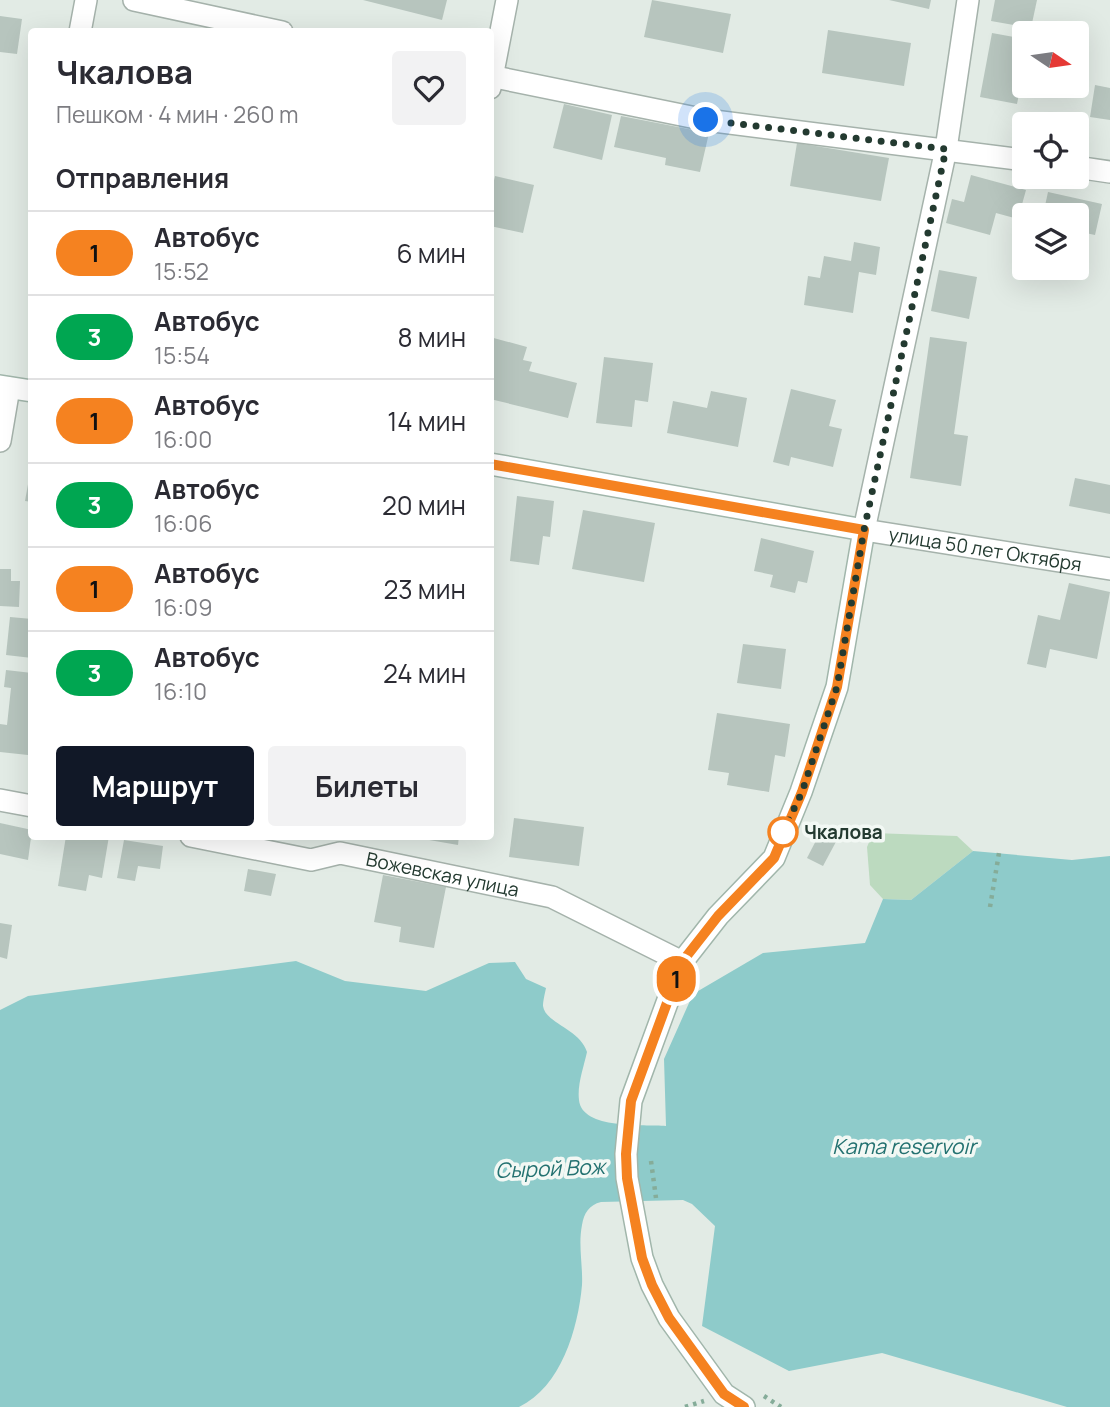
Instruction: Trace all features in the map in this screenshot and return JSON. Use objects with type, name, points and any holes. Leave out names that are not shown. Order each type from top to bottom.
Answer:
[{"type":"street","points":[[81,28],[86,0]]},
{"type":"street","points":[[134,0],[264,28]]},
{"type":"street","points":[[494,65],[507,0]]},
{"type":"street","points":[[744,1407],[724,1394],[669,1318],[652,1285],[634,1223],[626,1154],[631,1101],[682,962],[718,916],[774,858],[802,792],[837,687],[864,530],[946,149],[968,0]]},
{"type":"street","points":[[494,81],[706,120],[1012,158]]},
{"type":"street","points":[[1089,169],[1110,172]]},
{"type":"street","points":[[0,441],[4,387],[28,390]]},
{"type":"street","name":"улица 50 лет Октября","points":[[494,465],[864,530],[1110,569]]},
{"type":"street","points":[[0,800],[28,805]]},
{"type":"street","name":"Вожевская улица","points":[[211,840],[311,860],[339,845],[552,897],[682,962]]},
{"type":"path","points":[[990,906],[999,853]]},
{"type":"path","points":[[649,1148],[657,1202]]},
{"type":"green space","points":[[873,833],[957,836],[973,851],[911,900],[883,899],[870,885],[867,847]]},
{"type":"water","points":[[973,851],[1072,860],[1110,856],[1110,1407],[1067,1407],[882,1353],[789,1371],[702,1326],[715,1226],[692,1204],[683,1200],[601,1202],[588,1210],[581,1233],[580,1302],[571,1338],[565,1355],[546,1386],[534,1398],[519,1407],[0,1407],[0,1010],[28,996],[296,961],[345,981],[426,991],[489,963],[515,962],[526,979],[546,988],[543,1006],[545,1012],[577,1038],[587,1052],[579,1088],[579,1100],[583,1110],[602,1121],[615,1124],[666,1126],[664,1059],[693,994],[763,953],[865,943],[883,899],[911,900]]},
{"type":"building","points":[[363,0],[447,0],[442,20]]},
{"type":"building","points":[[652,0],[731,14],[723,53],[644,37]]},
{"type":"building","points":[[889,0],[931,0],[929,9]]},
{"type":"building","points":[[995,0],[1037,0],[1032,21],[1012,21],[1012,25],[991,21]]},
{"type":"building","points":[[0,16],[22,19],[17,54],[0,52]]},
{"type":"building","points":[[828,30],[911,43],[904,86],[822,73]]},
{"type":"building","points":[[992,33],[1012,37],[1012,98],[1018,98],[1017,104],[980,97]]},
{"type":"building","points":[[1095,85],[1110,88],[1110,120],[1090,117]]},
{"type":"building","points":[[564,104],[612,115],[602,160],[553,148]]},
{"type":"building","points":[[621,116],[709,133],[700,172],[665,165],[666,158],[614,147]]},
{"type":"building","points":[[797,143],[889,158],[881,201],[790,186]]},
{"type":"building","points":[[971,175],[1012,186],[1012,189],[1026,190],[1022,203],[1012,203],[1012,217],[996,213],[990,235],[946,223],[952,199],[964,202]]},
{"type":"building","points":[[495,176],[534,185],[523,233],[494,227]]},
{"type":"building","points":[[1048,192],[1102,204],[1095,235],[1089,234],[1089,203],[1046,203]]},
{"type":"building","points":[[854,242],[880,247],[876,275],[859,272],[853,313],[804,305],[808,276],[820,278],[824,256],[851,261]]},
{"type":"building","points":[[939,270],[977,277],[969,319],[931,311]]},
{"type":"building","points":[[930,337],[967,342],[954,434],[968,436],[961,486],[910,478]]},
{"type":"building","points":[[494,338],[527,347],[523,360],[532,362],[529,371],[577,383],[568,418],[494,400]]},
{"type":"building","points":[[604,357],[653,363],[648,402],[635,400],[632,427],[596,423]]},
{"type":"building","points":[[791,389],[836,400],[829,426],[842,429],[833,467],[791,457],[789,466],[773,462]]},
{"type":"building","points":[[711,391],[747,398],[738,447],[667,433],[673,401],[707,408]]},
{"type":"building","points":[[1075,478],[1110,485],[1110,514],[1069,506]]},
{"type":"building","points":[[517,496],[554,501],[550,537],[543,536],[539,565],[510,561]]},
{"type":"building","points":[[583,510],[655,523],[644,582],[572,569]]},
{"type":"building","points":[[761,538],[814,551],[807,583],[798,581],[795,593],[770,587],[773,575],[754,571]]},
{"type":"building","points":[[0,569],[11,569],[11,581],[20,581],[19,607],[0,606]]},
{"type":"building","points":[[1069,583],[1110,592],[1097,659],[1050,649],[1046,668],[1027,664],[1038,615],[1060,620]]},
{"type":"building","points":[[10,617],[28,619],[28,658],[6,655]]},
{"type":"building","points":[[743,644],[786,649],[781,689],[737,683]]},
{"type":"building","points":[[6,670],[28,673],[28,755],[0,752],[0,724],[7,725],[11,688],[4,687]]},
{"type":"building","points":[[717,713],[790,724],[785,757],[775,755],[769,792],[727,785],[729,773],[708,770]]},
{"type":"building","points":[[514,818],[584,827],[579,866],[509,857]]},
{"type":"building","points":[[0,823],[28,829],[28,840],[31,840],[28,860],[0,854]]},
{"type":"building","points":[[822,829],[838,838],[823,866],[807,858]]},
{"type":"building","points":[[65,840],[108,840],[102,878],[89,875],[86,891],[58,886]]},
{"type":"building","points":[[124,840],[163,846],[160,869],[138,866],[135,881],[117,878]]},
{"type":"building","points":[[429,840],[459,840],[458,845]]},
{"type":"building","points":[[248,869],[276,874],[271,896],[244,891]]},
{"type":"building","points":[[383,875],[446,887],[434,948],[399,942],[401,927],[374,922]]},
{"type":"building","points":[[0,923],[12,925],[7,959],[0,957]]},
{"type":"bus line","name":"1","points":[[494,465],[864,530],[837,687],[802,792],[774,858],[718,916],[682,962],[631,1101],[627,1131],[627,1178],[642,1258],[669,1318],[724,1394],[744,1407]]},
{"type":"place","name":"Чкалова","points":[[783,832]]},
{"type":"route","points":[[706,120],[946,149],[864,530],[837,687],[802,792],[783,832]]},
{"type":"water label","name":"Kama reservoir","points":[[904,1146]]},
{"type":"water label","name":"Сырой Вож","points":[[550,1168]]}]
